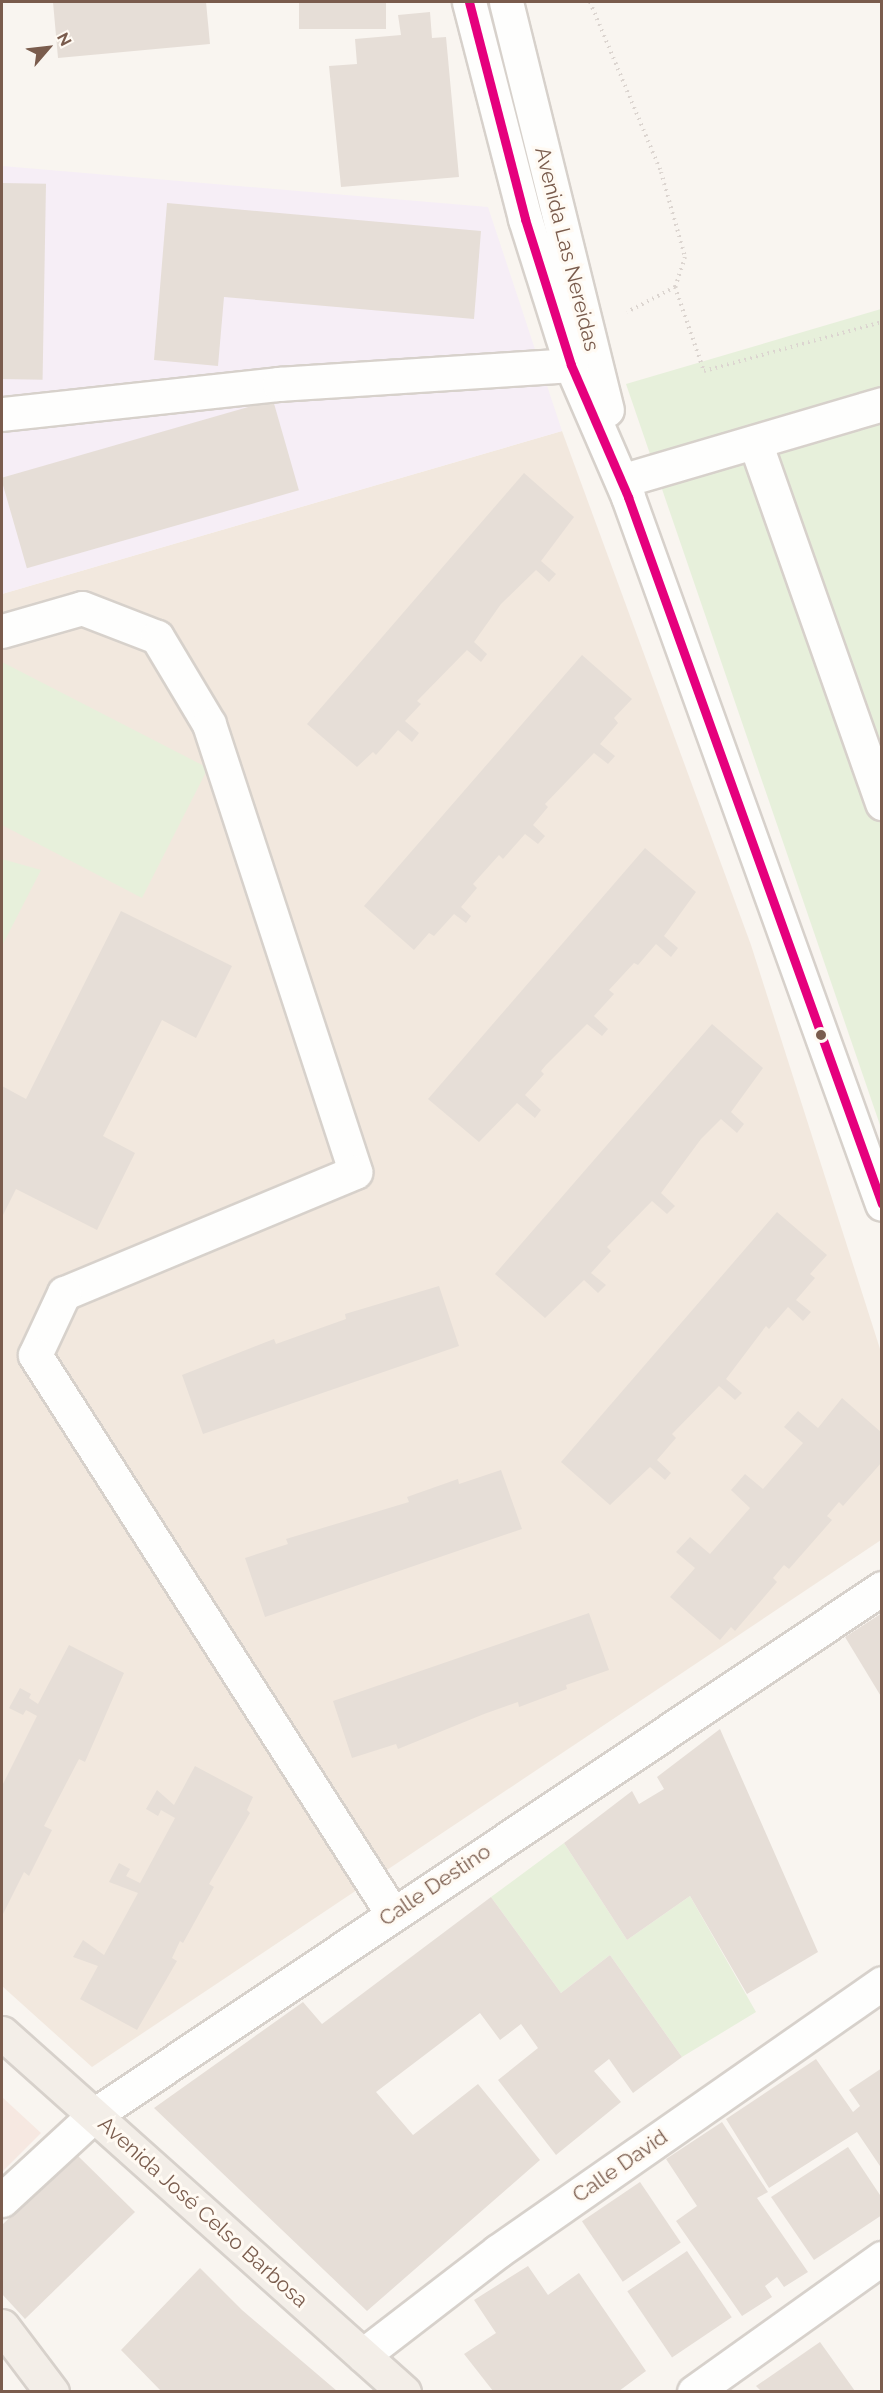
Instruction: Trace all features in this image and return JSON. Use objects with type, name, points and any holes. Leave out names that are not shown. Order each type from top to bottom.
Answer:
[{"type":"main road","name":"Avenida José Celso Barbosa","points":[[2,2033],[404,2391]]},
{"type":"main road","points":[[2,2326],[51,2391]]},
{"type":"street","name":"Avenida Las Nereidas","points":[[469,2],[525,219],[572,365],[626,488],[875,1160],[882,1204]]},
{"type":"street","name":"Avenida Las Nereidas","points":[[506,2],[626,488]]},
{"type":"street","points":[[2,414],[279,384],[572,365]]},
{"type":"street","points":[[626,488],[755,442],[882,404]]},
{"type":"street","points":[[755,442],[882,802]]},
{"type":"street","points":[[2,631],[82,608],[157,637],[209,724],[355,1172],[64,1293],[35,1355],[392,1913]]},
{"type":"street","name":"Calle Destino","points":[[2,2200],[94,2115],[392,1913],[882,1588]]},
{"type":"street","name":"Calle David","points":[[363,2355],[498,2251],[882,1983]]},
{"type":"street","points":[[694,2391],[882,2258]]},
{"type":"path","points":[[590,2],[661,172],[685,257],[675,287],[704,371],[882,322]]},
{"type":"path","points":[[623,314],[675,287]]},
{"type":"shaded area","points":[[2,166],[488,207],[562,431],[2,594]]},
{"type":"shaded area","points":[[562,431],[751,945],[881,1352],[881,1540],[92,2067],[2,1986],[2,594]]},
{"type":"shaded area","points":[[2,2097],[41,2133],[2,2172]]},
{"type":"green space","points":[[881,309],[881,1128],[626,384]]},
{"type":"green space","points":[[2,662],[208,768],[142,898],[2,825]]},
{"type":"green space","points":[[2,859],[41,870],[2,946]]},
{"type":"green space","points":[[564,1843],[627,1940],[690,1896],[756,2012],[682,2057],[610,1955],[561,1993],[491,1897]]},
{"type":"building","points":[[53,2],[206,2],[210,44],[58,58]]},
{"type":"building","points":[[299,2],[386,2],[386,29],[299,29]]},
{"type":"building","points":[[430,12],[432,38],[446,37],[459,177],[341,187],[329,66],[357,64],[355,39],[401,35],[398,15]]},
{"type":"building","points":[[2,183],[46,184],[43,380],[2,379]]},
{"type":"building","points":[[167,203],[481,231],[474,319],[224,297],[218,366],[154,360]]},
{"type":"building","points":[[273,400],[299,490],[27,568],[2,478]]},
{"type":"building","points":[[524,473],[574,517],[541,561],[556,574],[549,582],[536,570],[501,604],[474,642],[487,654],[481,662],[467,650],[417,701],[421,704],[405,721],[419,733],[412,742],[398,730],[376,755],[373,752],[357,767],[307,724]]},
{"type":"building","points":[[582,655],[632,699],[614,718],[618,723],[600,744],[615,756],[608,764],[594,753],[545,804],[548,807],[533,825],[545,836],[538,844],[525,834],[503,859],[499,855],[473,884],[477,888],[461,907],[471,916],[466,923],[454,914],[434,936],[429,933],[414,950],[364,906]]},
{"type":"building","points":[[645,848],[696,892],[664,936],[678,948],[671,957],[656,944],[638,965],[634,963],[609,990],[614,994],[594,1016],[608,1029],[602,1036],[587,1024],[546,1065],[541,1071],[544,1074],[525,1095],[541,1110],[535,1118],[517,1103],[479,1142],[428,1099]]},
{"type":"building","points":[[121,911],[232,966],[196,1038],[162,1020],[103,1136],[135,1153],[97,1230],[16,1189],[2,1217],[2,1086],[26,1099]]},
{"type":"building","points":[[712,1024],[763,1068],[731,1112],[744,1124],[737,1133],[721,1119],[701,1139],[661,1193],[675,1206],[667,1214],[652,1201],[607,1247],[611,1251],[591,1273],[606,1285],[598,1293],[584,1280],[545,1318],[495,1274]]},
{"type":"building","points":[[777,1212],[827,1255],[810,1274],[815,1278],[796,1300],[811,1312],[803,1321],[788,1307],[769,1329],[766,1326],[726,1379],[742,1393],[735,1400],[719,1386],[672,1434],[676,1438],[657,1460],[671,1473],[665,1480],[650,1467],[610,1505],[561,1462]]},
{"type":"building","points":[[439,1286],[459,1346],[203,1434],[182,1375],[274,1339],[276,1344],[346,1319],[345,1314]]},
{"type":"building","points":[[842,1398],[882,1433],[882,1462],[843,1506],[839,1502],[827,1516],[832,1520],[789,1569],[784,1565],[773,1578],[777,1582],[735,1631],[731,1627],[720,1640],[670,1597],[695,1568],[676,1552],[690,1537],[710,1554],[750,1508],[731,1490],[745,1474],[763,1489],[803,1443],[784,1427],[798,1411],[818,1428]]},
{"type":"building","points":[[501,1470],[522,1529],[265,1617],[245,1558],[288,1544],[286,1539],[409,1502],[407,1497],[458,1479],[459,1484]]},
{"type":"building","points":[[589,1613],[609,1670],[566,1685],[567,1689],[519,1707],[518,1702],[398,1749],[396,1744],[352,1758],[333,1701]]},
{"type":"building","points":[[882,1613],[882,1698],[845,1637]]},
{"type":"building","points":[[69,1645],[124,1673],[85,1762],[79,1759],[44,1826],[52,1830],[29,1876],[24,1872],[2,1916],[2,1786],[37,1716],[26,1710],[23,1715],[9,1708],[20,1688],[31,1694],[29,1698],[38,1704]]},
{"type":"building","points":[[720,1729],[818,1952],[747,1994],[690,1896],[627,1940],[564,1843],[632,1791],[639,1804],[664,1789],[657,1777]]},
{"type":"building","points":[[195,1766],[253,1797],[247,1810],[250,1813],[209,1884],[214,1887],[183,1943],[180,1941],[172,1958],[177,1961],[137,2030],[80,1999],[98,1966],[73,1957],[83,1940],[104,1955],[138,1893],[109,1882],[119,1863],[130,1869],[126,1876],[140,1883],[175,1818],[161,1810],[158,1816],[146,1809],[157,1790],[174,1805]]},
{"type":"building","points":[[491,1897],[561,1993],[610,1955],[682,2057],[633,2093],[609,2059],[594,2071],[621,2102],[556,2155],[498,2080],[538,2048],[521,2024],[500,2040],[480,2013],[376,2092],[413,2135],[478,2084],[540,2160],[367,2311],[154,2108],[303,2002],[322,2024]]},
{"type":"building","points":[[816,2059],[853,2112],[860,2106],[849,2090],[882,2068],[882,2169],[857,2132],[769,2188],[726,2119]]},
{"type":"building","points":[[722,2122],[768,2192],[757,2198],[808,2272],[784,2287],[777,2277],[765,2286],[772,2297],[742,2316],[676,2221],[697,2206],[666,2159]]},
{"type":"building","points":[[848,2147],[882,2198],[882,2215],[814,2260],[771,2197]]},
{"type":"building","points":[[76,2154],[135,2212],[25,2319],[2,2294],[2,2225]]},
{"type":"building","points":[[640,2182],[681,2243],[623,2282],[582,2221]]},
{"type":"building","points":[[687,2251],[732,2317],[672,2358],[627,2291]]},
{"type":"building","points":[[528,2266],[548,2295],[579,2273],[646,2371],[619,2391],[493,2391],[464,2354],[496,2333],[474,2300]]},
{"type":"building","points":[[200,2268],[242,2310],[337,2391],[161,2391],[121,2350]]},
{"type":"building","points":[[820,2342],[855,2391],[761,2391],[756,2386]]},
{"type":"transit line","points":[[469,2],[525,219],[571,365],[628,497],[882,1204]]}]
